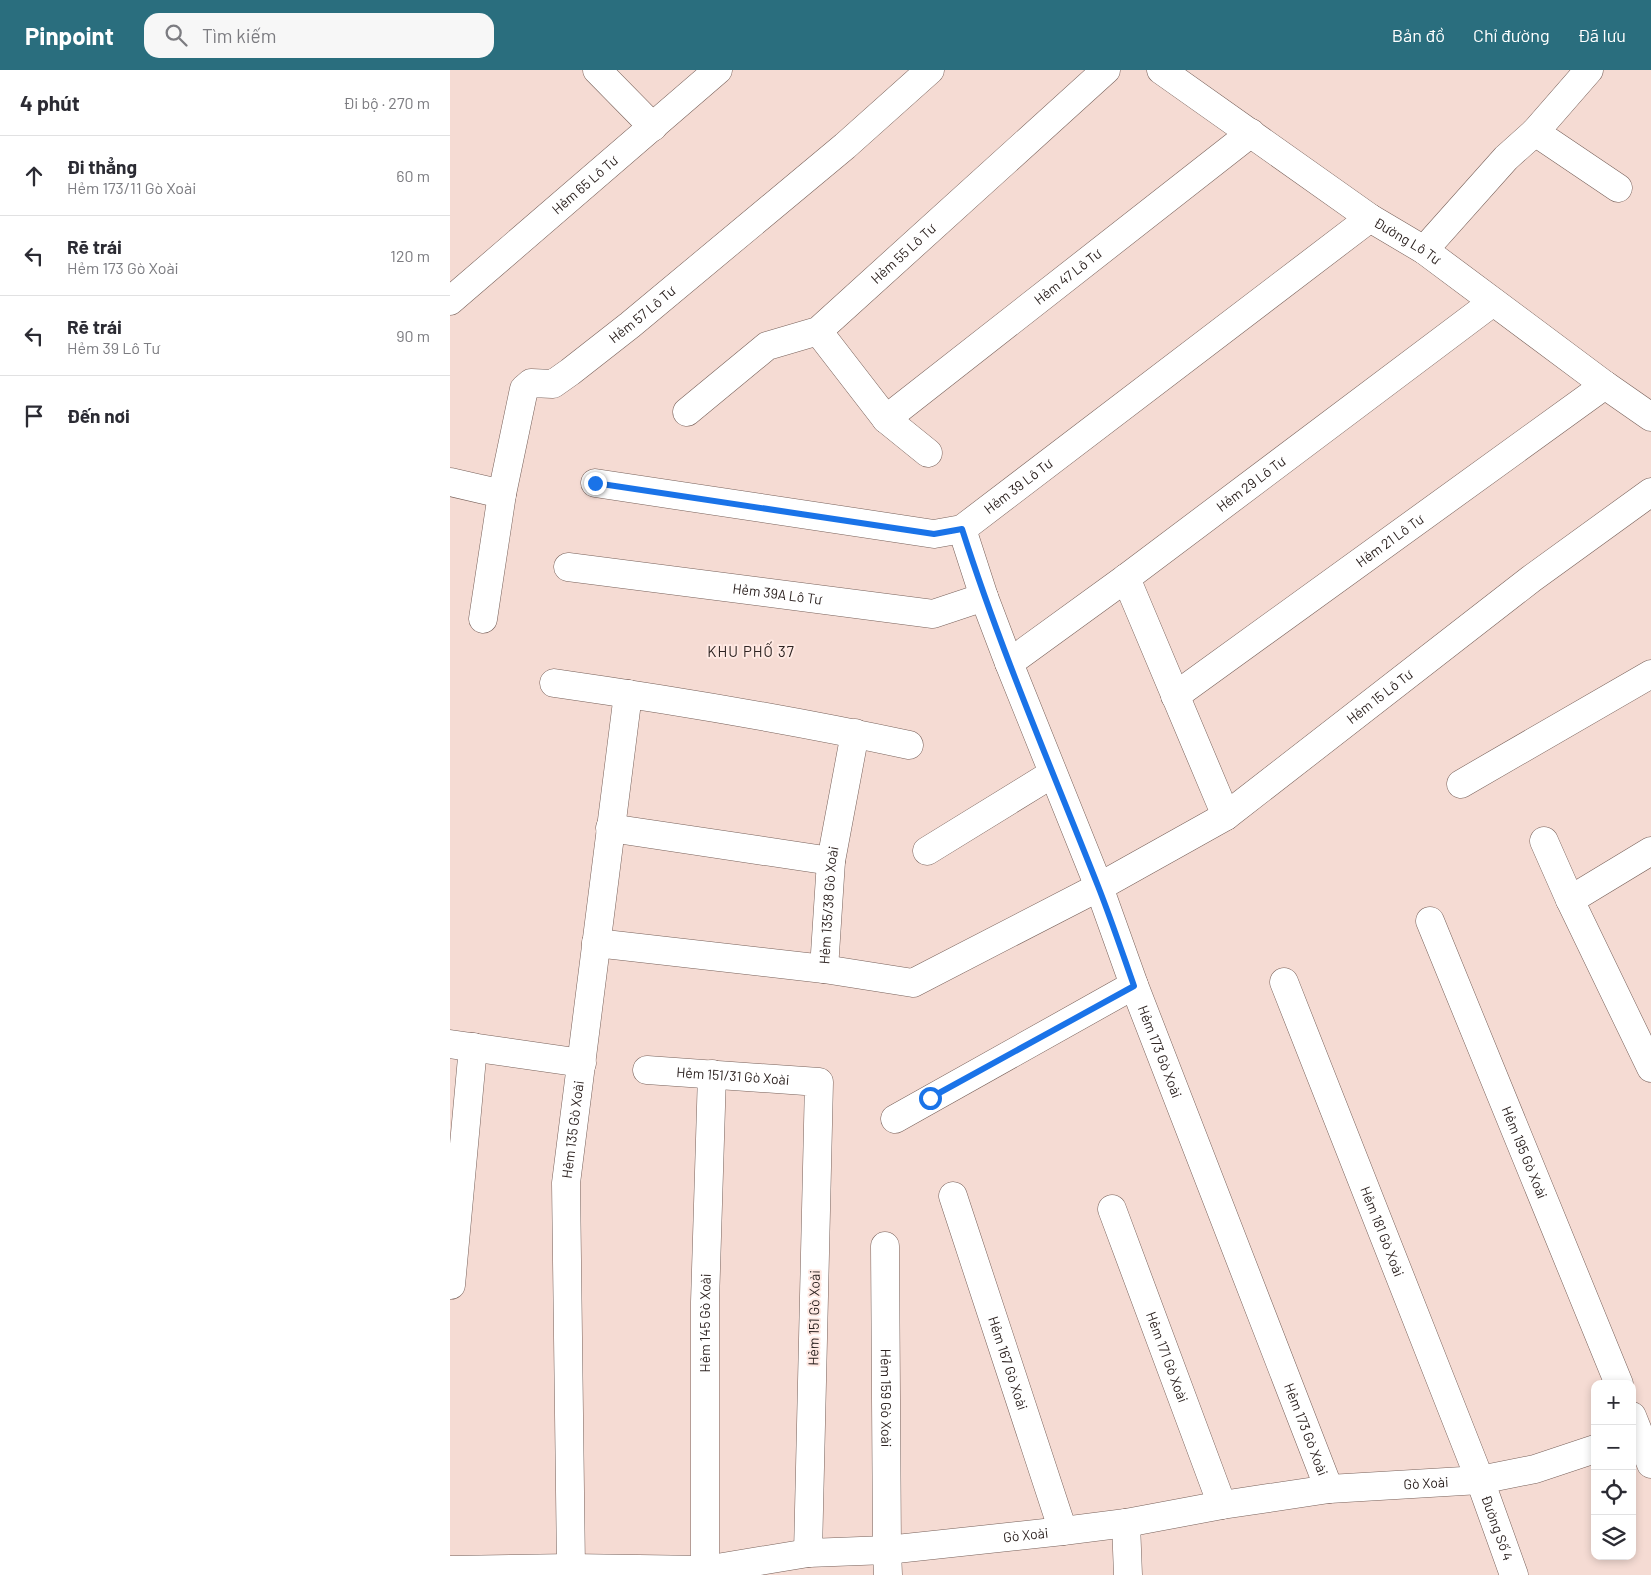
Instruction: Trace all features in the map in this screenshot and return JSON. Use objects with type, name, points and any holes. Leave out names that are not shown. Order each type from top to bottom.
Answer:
[{"type":"street","name":"Hẻm 65 Lô Tư","points":[[450,301],[718,70]]},
{"type":"street","name":"Hẻm 57 Lô Tư","points":[[483,619],[502,494],[524,389],[531,383],[553,384],[570,372],[845,146],[930,70]]},
{"type":"street","name":"Hẻm 55 Lô Tư","points":[[687,412],[767,346],[818,331],[1106,70]]},
{"type":"street","name":"Đường Lô Tư","points":[[1161,70],[1370,218],[1424,250],[1651,417]]},
{"type":"street","points":[[1424,250],[1506,158],[1535,132],[1589,70]]},
{"type":"street","points":[[607,74],[653,127]]},
{"type":"street","points":[[1535,132],[1618,188]]},
{"type":"street","name":"Hẻm 47 Lô Tư","points":[[886,419],[1251,133]]},
{"type":"street","name":"Hẻm 39 Lô Tư","points":[[595,483],[934,534],[962,529],[1370,218]]},
{"type":"street","name":"Hẻm 29 Lô Tư","points":[[1009,663],[1126,578],[1493,302]]},
{"type":"street","points":[[818,331],[886,419],[928,453]]},
{"type":"street","name":"Hẻm 21 Lô Tư","points":[[1175,696],[1605,385]]},
{"type":"street","points":[[450,482],[502,494]]},
{"type":"street","name":"Hẻm 15 Lô Tư","points":[[824,969],[913,982],[1099,887],[1226,816],[1531,579],[1651,492]]},
{"type":"street","name":"Hẻm 173 Gò Xoài","points":[[962,529],[984,597],[1009,663],[1099,887],[1134,986],[1329,1489]]},
{"type":"street","name":"Hẻm 39A Lô Tư","points":[[568,567],[933,614],[984,597]]},
{"type":"street","points":[[1126,578],[1226,816]]},
{"type":"street","points":[[1461,784],[1651,674]]},
{"type":"street","points":[[554,683],[854,733],[909,745]]},
{"type":"street","name":"Hẻm 135 Gò Xoài","points":[[571,1568],[566,1183],[628,694]]},
{"type":"street","name":"Hẻm 135/38 Gò Xoài","points":[[596,943],[824,969],[831,861],[854,733]]},
{"type":"street","points":[[927,851],[1052,774]]},
{"type":"street","points":[[610,828],[831,861]]},
{"type":"street","points":[[1544,841],[1570,900],[1651,1068]]},
{"type":"street","points":[[1570,900],[1651,851]]},
{"type":"street","name":"Hẻm 195 Gò Xoài","points":[[1430,921],[1617,1380]]},
{"type":"street","name":"Hẻm 181 Gò Xoài","points":[[1284,982],[1480,1480]]},
{"type":"street","points":[[895,1119],[1134,986]]},
{"type":"street","points":[[451,1285],[461,1046],[582,1063]]},
{"type":"street","name":"Hẻm 151/31 Gò Xoài","points":[[647,1070],[819,1082]]},
{"type":"street","name":"Hẻm 145 Gò Xoài","points":[[705,1573],[705,1302],[712,1074]]},
{"type":"street","name":"Hẻm 151 Gò Xoài","points":[[808,1553],[819,1082]]},
{"type":"street","name":"Hẻm 167 Gò Xoài","points":[[953,1196],[1063,1531]]},
{"type":"street","name":"Hẻm 171 Gò Xoài","points":[[1112,1209],[1222,1505]]},
{"type":"street","name":"Hẻm 159 Gò Xoài","points":[[885,1246],[887,1563]]},
{"type":"street","points":[[1639,1429],[1651,1464]]},
{"type":"street","name":"Gò Xoài","points":[[450,1570],[571,1568],[705,1573],[808,1553],[887,1563],[1063,1531],[1126,1523],[1222,1505],[1329,1489],[1480,1480],[1534,1469],[1591,1450]]},
{"type":"street","name":"Đường Số 4","points":[[1480,1480],[1514,1575]]},
{"type":"street","points":[[1126,1523],[1128,1575]]},
{"type":"district","name":"KHU PHỐ 37","points":[[751,652]]},
{"type":"route","points":[[595,483],[934,534],[962,529],[984,597],[1052,774],[1099,887],[1134,986],[930,1098]]}]
